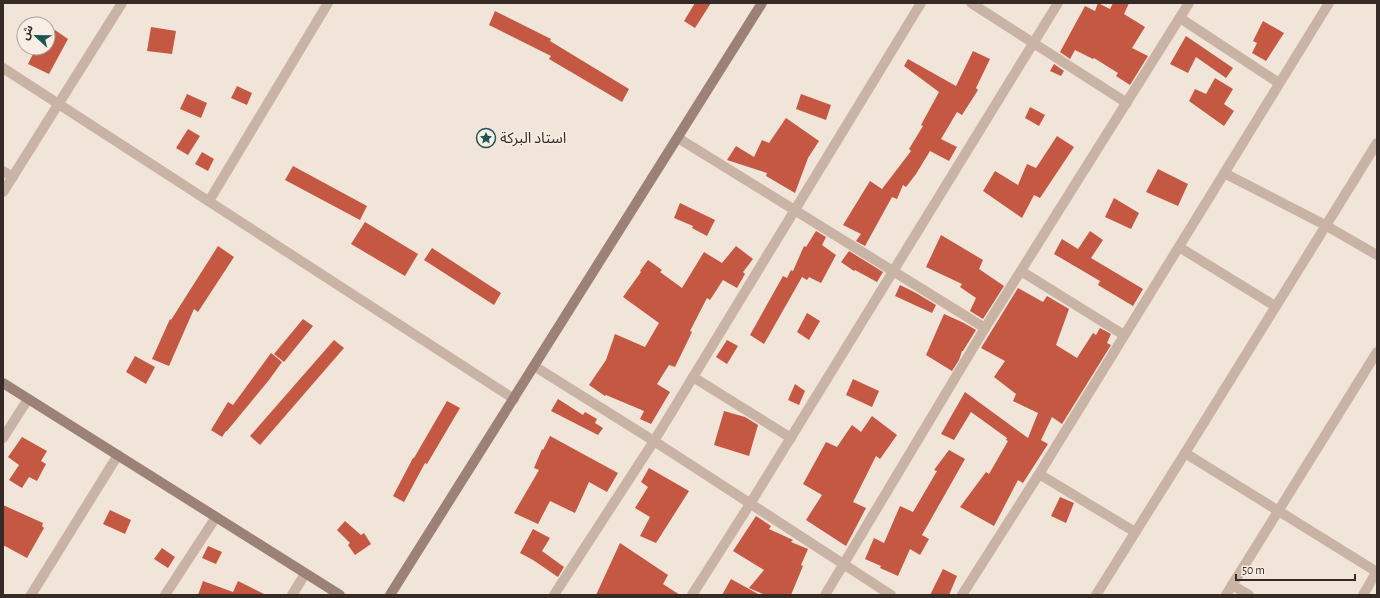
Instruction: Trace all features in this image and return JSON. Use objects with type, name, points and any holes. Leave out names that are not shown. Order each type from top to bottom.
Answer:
[{"type":"street","points":[[3,192],[122,3]]},
{"type":"street","points":[[209,201],[328,3]]},
{"type":"street","points":[[390,595],[762,3]]},
{"type":"street","points":[[554,595],[654,441],[921,3]]},
{"type":"street","points":[[971,3],[1127,102]]},
{"type":"street","points":[[692,595],[791,438],[1058,3]]},
{"type":"street","points":[[825,595],[985,328],[1189,3]]},
{"type":"street","points":[[962,595],[1039,474],[1329,3]]},
{"type":"street","points":[[1180,18],[1279,83]]},
{"type":"street","points":[[3,68],[514,399]]},
{"type":"street","points":[[678,138],[894,270],[985,328]]},
{"type":"street","points":[[1096,595],[1377,143]]},
{"type":"street","points":[[3,171],[13,177]]},
{"type":"street","points":[[1224,173],[1325,225],[1377,255]]},
{"type":"street","points":[[1179,247],[1276,306]]},
{"type":"street","points":[[1021,271],[1124,335]]},
{"type":"street","points":[[1226,595],[1377,352]]},
{"type":"street","points":[[534,366],[654,441],[891,595]]},
{"type":"street","points":[[693,377],[791,438]]},
{"type":"street","points":[[3,383],[340,595]]},
{"type":"street","points":[[3,438],[28,398]]},
{"type":"street","points":[[1185,453],[1377,571],[1363,595]]},
{"type":"street","points":[[31,595],[118,455]]},
{"type":"street","points":[[1039,474],[1135,532]]},
{"type":"street","points":[[165,595],[216,517]]},
{"type":"street","points":[[292,595],[305,574]]},
{"type":"street","points":[[1232,585],[1249,595]]},
{"type":"building","points":[[695,3],[711,3],[695,28],[684,21]]},
{"type":"building","points":[[1098,3],[1110,9],[1113,3],[1129,3],[1124,14],[1145,27],[1132,48],[1148,56],[1130,85],[1116,76],[1118,73],[1094,58],[1093,59],[1075,50],[1070,59],[1060,52],[1085,6],[1095,11]]},
{"type":"building","points":[[495,11],[551,39],[550,41],[629,89],[622,102],[549,59],[551,56],[489,25]]},
{"type":"building","points":[[1263,21],[1284,33],[1266,61],[1252,53],[1257,43],[1253,41]]},
{"type":"building","points":[[151,27],[176,31],[172,54],[147,51]]},
{"type":"building","points":[[56,31],[68,39],[49,74],[28,64],[32,56],[56,56]]},
{"type":"building","points":[[1186,36],[1233,68],[1226,78],[1196,57],[1188,73],[1170,64]]},
{"type":"building","points":[[973,51],[990,59],[976,88],[978,90],[962,115],[957,112],[941,139],[957,147],[949,161],[930,151],[906,187],[903,185],[897,199],[892,197],[865,246],[856,241],[861,234],[843,225],[870,181],[882,189],[911,151],[909,149],[923,126],[921,125],[939,92],[904,66],[908,59],[956,86]]},
{"type":"building","points":[[1054,64],[1064,71],[1061,76],[1050,71]]},
{"type":"building","points":[[1215,78],[1233,89],[1224,104],[1234,111],[1224,126],[1189,101],[1195,89],[1206,94]]},
{"type":"building","points":[[237,86],[252,93],[247,105],[231,98]]},
{"type":"building","points":[[187,94],[207,103],[201,118],[180,109]]},
{"type":"building","points":[[801,94],[831,105],[826,120],[796,109]]},
{"type":"building","points":[[1030,107],[1045,115],[1039,126],[1025,118]]},
{"type":"building","points":[[786,118],[819,141],[808,158],[795,193],[766,176],[767,173],[727,160],[736,146],[754,157],[762,140],[769,143]]},
{"type":"building","points":[[188,129],[200,136],[188,155],[176,148]]},
{"type":"building","points":[[1057,136],[1074,147],[1040,198],[1034,195],[1022,218],[983,191],[995,171],[1018,185],[1027,164],[1036,168]]},
{"type":"building","points":[[202,152],[214,159],[208,171],[195,164]]},
{"type":"building","points":[[293,166],[367,206],[360,220],[285,180]]},
{"type":"building","points":[[1158,169],[1188,184],[1178,206],[1146,192]]},
{"type":"building","points":[[1114,198],[1139,213],[1131,229],[1105,217]]},
{"type":"building","points":[[680,203],[715,220],[707,236],[692,228],[693,226],[674,218]]},
{"type":"building","points":[[365,222],[418,254],[405,276],[351,244]]},
{"type":"building","points":[[816,231],[826,237],[822,245],[836,255],[821,283],[809,277],[807,280],[802,277],[764,344],[750,335],[783,276],[787,278],[791,270],[793,271],[804,246],[806,247]]},
{"type":"building","points":[[1090,231],[1103,240],[1091,258],[1143,289],[1133,306],[1098,285],[1100,281],[1054,254],[1062,239],[1078,249]]},
{"type":"building","points":[[941,235],[983,260],[979,269],[1004,286],[983,319],[970,311],[976,298],[960,287],[962,284],[926,267]]},
{"type":"building","points":[[218,246],[234,257],[198,312],[194,309],[169,366],[152,359],[170,319],[171,320]]},
{"type":"building","points":[[736,246],[753,259],[743,272],[745,274],[737,288],[723,280],[710,300],[707,298],[690,331],[692,332],[675,367],[669,365],[657,384],[670,392],[651,424],[640,419],[644,411],[606,395],[605,396],[589,385],[606,360],[615,334],[645,347],[659,323],[623,297],[648,260],[662,270],[660,272],[682,288],[704,252],[722,263]]},
{"type":"building","points":[[432,248],[501,293],[494,305],[424,260]]},
{"type":"building","points":[[849,251],[883,272],[877,282],[855,270],[854,271],[841,262]]},
{"type":"building","points":[[900,285],[936,305],[932,313],[895,296]]},
{"type":"building","points":[[1018,288],[1043,302],[1047,296],[1069,309],[1056,345],[1077,358],[1093,333],[1096,335],[1100,328],[1111,334],[1107,343],[1111,345],[1062,424],[1052,417],[1041,440],[1048,444],[1023,483],[1018,480],[994,526],[960,507],[986,472],[989,474],[1008,441],[1006,440],[1007,438],[971,412],[954,440],[941,434],[965,392],[1028,438],[1038,413],[1013,401],[1016,394],[994,377],[1005,361],[981,348]]},
{"type":"building","points":[[807,313],[820,321],[809,340],[797,332]]},
{"type":"building","points":[[944,314],[976,330],[962,351],[959,360],[952,371],[926,355]]},
{"type":"building","points":[[303,319],[313,326],[284,362],[274,354]]},
{"type":"building","points":[[334,340],[344,348],[260,445],[250,436]]},
{"type":"building","points":[[727,340],[738,346],[727,364],[716,357]]},
{"type":"building","points":[[271,353],[282,362],[269,380],[222,437],[211,430],[228,402],[233,405]]},
{"type":"building","points":[[135,356],[155,367],[146,384],[126,372]]},
{"type":"building","points":[[853,379],[879,391],[872,407],[846,395]]},
{"type":"building","points":[[795,384],[805,391],[799,405],[788,400]]},
{"type":"building","points":[[558,399],[583,415],[585,412],[597,419],[595,423],[603,428],[598,435],[551,411]]},
{"type":"building","points":[[447,401],[460,408],[427,464],[425,463],[404,502],[393,496],[413,458]]},
{"type":"building","points":[[724,411],[745,417],[758,425],[749,456],[714,445]]},
{"type":"building","points":[[872,416],[897,435],[880,459],[876,456],[853,502],[866,508],[846,546],[806,520],[822,495],[803,484],[826,442],[837,447],[852,425],[861,432]]},
{"type":"building","points":[[550,436],[618,473],[607,492],[589,482],[575,513],[550,501],[538,524],[514,513],[539,470],[534,468],[542,449],[543,450]]},
{"type":"building","points":[[22,437],[47,451],[41,461],[46,464],[37,481],[29,477],[22,488],[9,480],[19,465],[8,457]]},
{"type":"building","points":[[949,450],[965,459],[922,535],[929,539],[920,555],[910,549],[898,576],[865,559],[874,538],[884,543],[900,506],[913,512],[937,471],[934,470]]},
{"type":"building","points":[[649,468],[689,491],[656,543],[640,536],[650,517],[635,508],[648,487],[641,482]]},
{"type":"building","points":[[1060,497],[1074,503],[1066,523],[1051,516]]},
{"type":"building","points":[[3,505],[43,523],[42,526],[44,528],[27,558],[3,545]]},
{"type":"building","points":[[110,510],[131,520],[125,534],[103,524]]},
{"type":"building","points":[[756,516],[771,526],[769,529],[793,540],[791,542],[808,549],[801,565],[803,566],[791,595],[765,595],[749,588],[764,570],[733,551]]},
{"type":"building","points":[[345,521],[361,535],[364,533],[371,544],[355,555],[348,545],[350,543],[337,530]]},
{"type":"building","points":[[533,529],[550,538],[542,551],[564,567],[558,577],[520,553]]},
{"type":"building","points":[[620,543],[668,575],[663,584],[680,595],[596,595]]},
{"type":"building","points":[[208,546],[222,552],[216,564],[202,558]]},
{"type":"building","points":[[162,548],[175,557],[168,568],[154,559]]},
{"type":"building","points":[[943,569],[957,576],[949,595],[930,595]]},
{"type":"building","points":[[731,579],[760,595],[722,595]]},
{"type":"building","points":[[203,581],[233,592],[238,581],[266,595],[198,595]]},
{"type":"place","name":"استاد البركة","points":[[486,138]]}]
